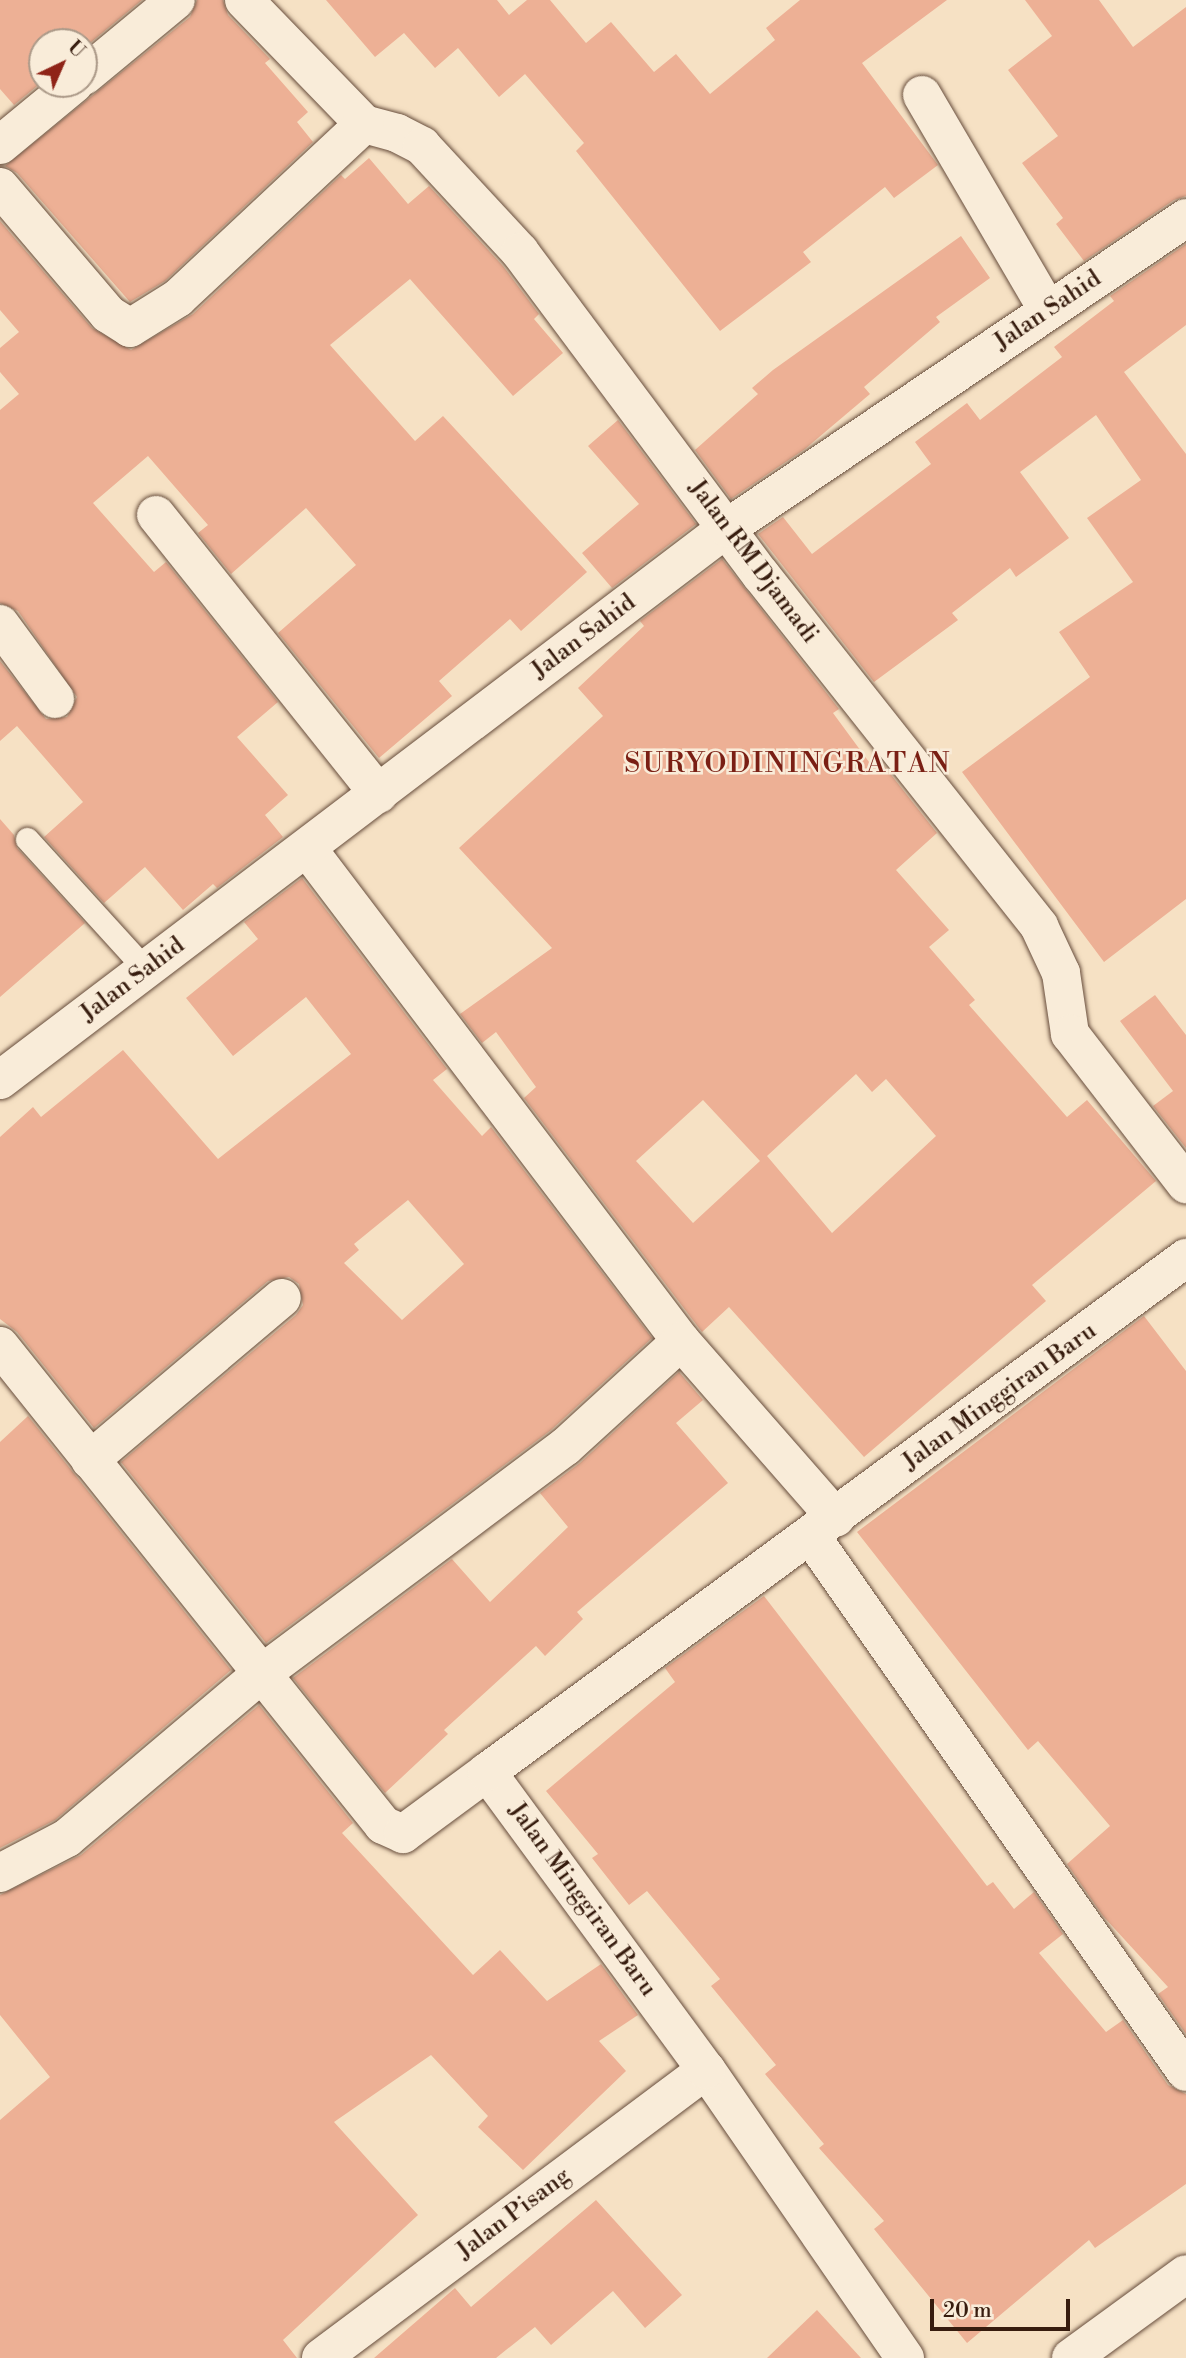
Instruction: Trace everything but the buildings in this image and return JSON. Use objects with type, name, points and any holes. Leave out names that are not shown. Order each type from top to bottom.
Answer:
[{"type":"street","points":[[98,64],[176,0]]},
{"type":"street","points":[[0,188],[108,314],[130,328],[178,298],[364,124],[255,3]]},
{"type":"street","points":[[922,95],[1048,311]]},
{"type":"street","points":[[0,145],[57,98]]},
{"type":"street","name":"Jalan RM Djamadi","points":[[364,124],[397,133],[422,146],[520,252],[727,527],[1039,926],[1060,973],[1070,1034],[1186,1184]]},
{"type":"street","name":"Jalan Sahid","points":[[0,1080],[727,527],[1186,218]]},
{"type":"street","points":[[156,515],[379,794]]},
{"type":"street","points":[[0,624],[55,699]]},
{"type":"street","points":[[307,848],[824,1527],[1186,2072]]},
{"type":"street","name":"Jalan Minggiran Baru","points":[[905,2358],[706,2070],[487,1772],[1183,1267]]},
{"type":"street","points":[[90,1460],[282,1297]]},
{"type":"street","points":[[0,1873],[67,1838],[260,1675],[565,1447],[681,1341]]},
{"type":"street","points":[[0,1346],[368,1811],[403,1833],[487,1772]]},
{"type":"street","name":"Jalan Pisang","points":[[321,2358],[706,2070]]},
{"type":"street","points":[[1071,2358],[1186,2274]]},
{"type":"lane","points":[[27,839],[146,970]]},
{"type":"district","name":"SURYODININGRATAN","points":[[788,764]]}]
